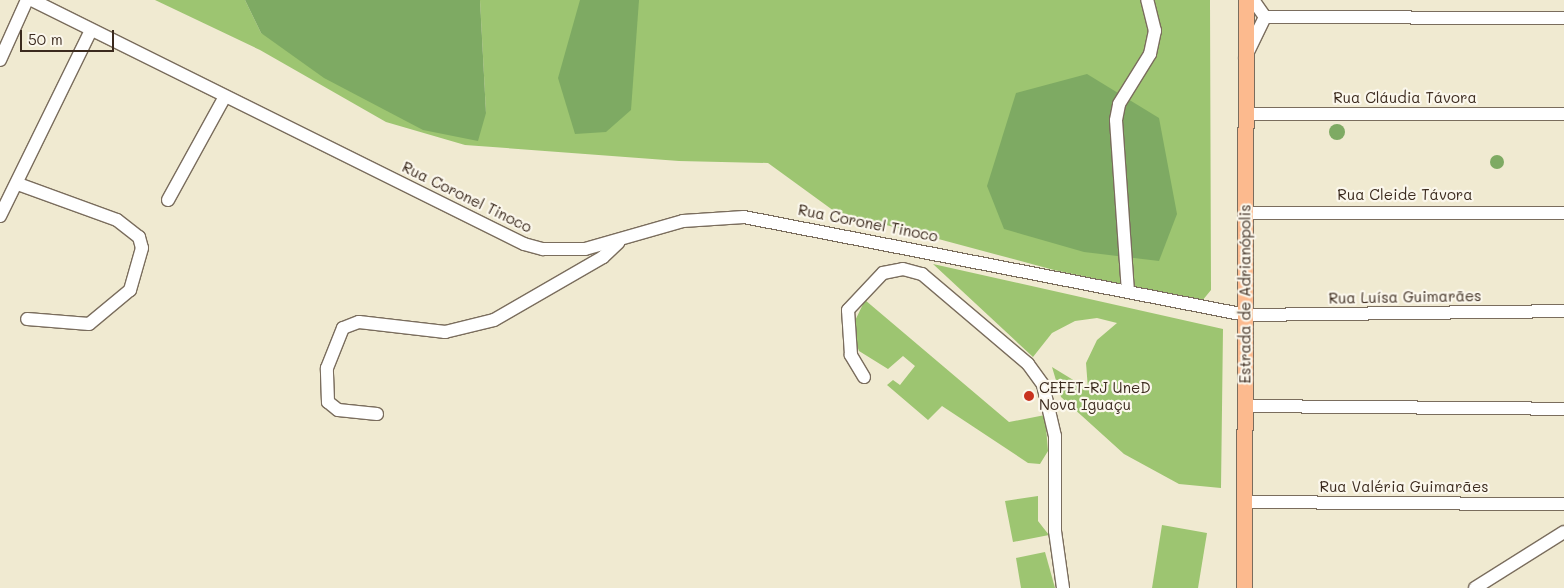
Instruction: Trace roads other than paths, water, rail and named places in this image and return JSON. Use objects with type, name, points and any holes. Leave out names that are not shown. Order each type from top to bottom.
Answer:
[{"type":"main road","name":"Estrada de Adrianópolis","points":[[1244,588],[1246,114],[1244,60],[1246,0]]},
{"type":"street","points":[[0,60],[27,0]]},
{"type":"street","name":"Rua Coronel Tinoco","points":[[32,0],[224,98],[524,244],[561,250],[618,243],[683,221],[744,217],[1246,315]]},
{"type":"street","points":[[1128,292],[1116,120],[1119,104],[1150,54],[1156,30],[1148,0]]},
{"type":"street","points":[[1253,0],[1265,17]]},
{"type":"street","points":[[1244,60],[1265,17]]},
{"type":"street","points":[[1265,17],[1564,18]]},
{"type":"street","points":[[0,216],[18,184],[91,30]]},
{"type":"street","points":[[168,200],[224,98]]},
{"type":"street","name":"Rua Cláudia Távora","points":[[1246,114],[1564,114]]},
{"type":"street","points":[[18,184],[117,220],[139,237],[142,248],[130,290],[89,324],[27,319]]},
{"type":"street","name":"Rua Cleide Távora","points":[[1245,213],[1564,213]]},
{"type":"street","points":[[377,414],[338,410],[328,402],[327,368],[343,328],[359,322],[445,332],[494,320],[603,257],[618,243]]},
{"type":"street","points":[[864,377],[851,356],[848,310],[883,273],[903,269],[922,274],[1028,364],[1043,385],[1055,436],[1055,531],[1063,588]]},
{"type":"street","name":"Rua Luísa Guimarães","points":[[1246,315],[1564,311]]},
{"type":"street","points":[[1244,406],[1564,409]]},
{"type":"street","name":"Rua Valéria Guimarães","points":[[1244,502],[1564,504]]},
{"type":"street","points":[[1475,588],[1564,532]]},
{"type":"place","name":"CEFET-RJ UneD Nova Iguaçu","points":[[1029,396]]}]
